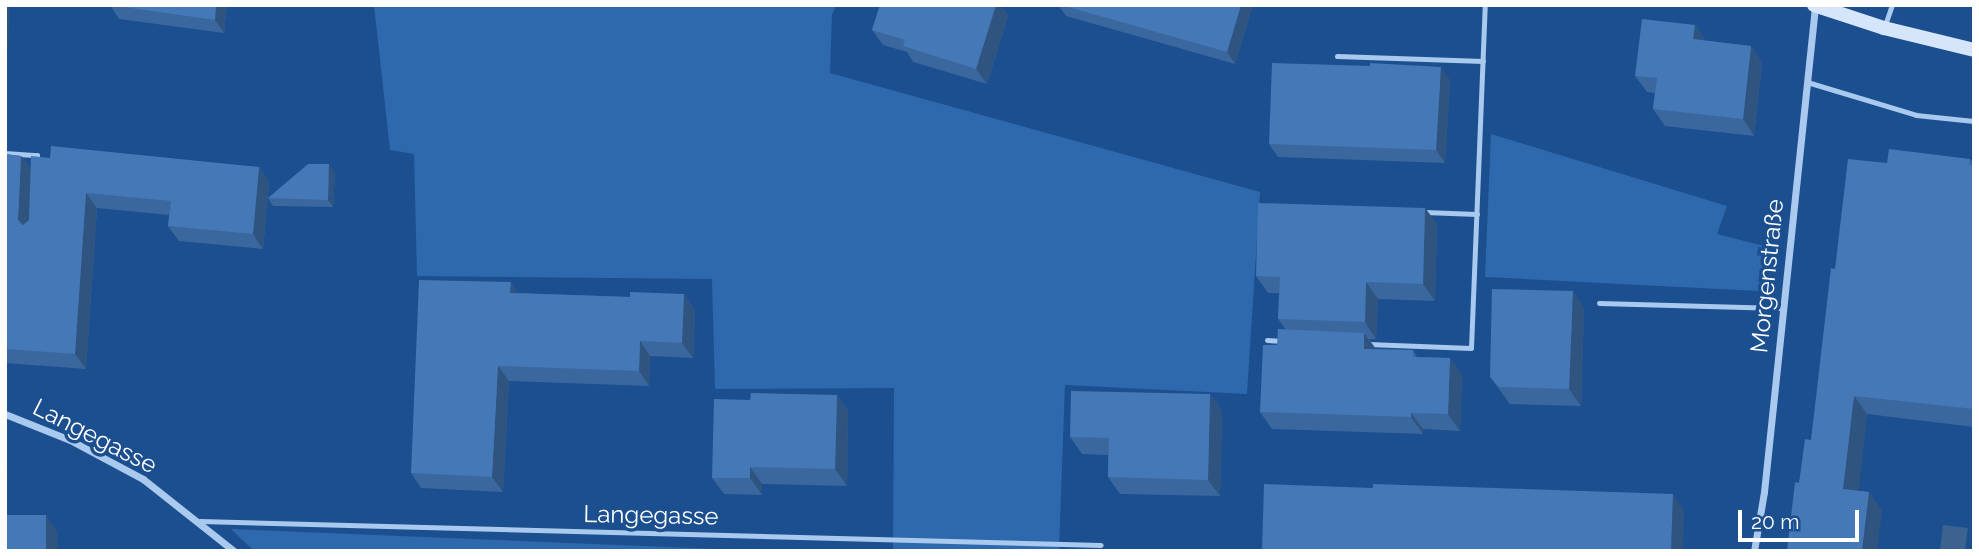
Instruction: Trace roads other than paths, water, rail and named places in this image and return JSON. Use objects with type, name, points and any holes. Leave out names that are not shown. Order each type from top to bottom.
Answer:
[{"type":"main road","points":[[1815,5],[1884,28],[1974,50]]},
{"type":"street","name":"Morgenstraße","points":[[1754,551],[1764,492],[1815,5]]},
{"type":"street","name":"Langegasse","points":[[5,414],[70,440],[143,479],[200,521],[234,551]]},
{"type":"lane","points":[[1362,344],[1471,348],[1485,5]]},
{"type":"lane","points":[[1884,28],[1892,5]]},
{"type":"lane","points":[[1337,56],[1483,61]]},
{"type":"lane","points":[[1807,82],[1916,115],[1974,121]]},
{"type":"lane","points":[[5,153],[37,155],[37,168]]},
{"type":"lane","points":[[1412,211],[1477,214]]},
{"type":"lane","points":[[1599,303],[1783,308]]},
{"type":"lane","points":[[1267,340],[1294,341]]},
{"type":"lane","name":"Langegasse","points":[[200,521],[1101,545]]}]
